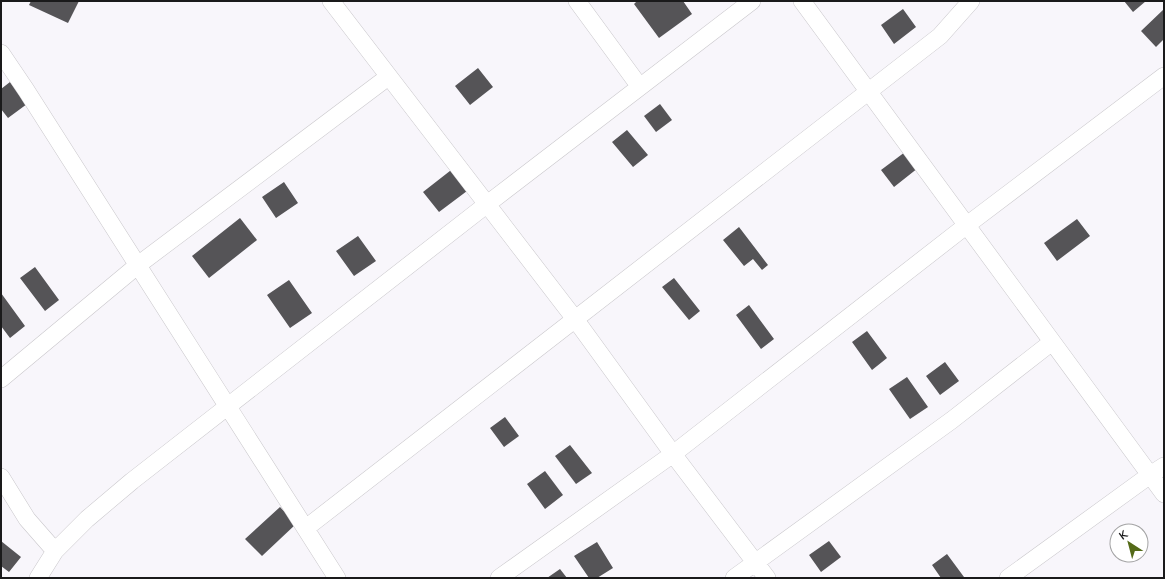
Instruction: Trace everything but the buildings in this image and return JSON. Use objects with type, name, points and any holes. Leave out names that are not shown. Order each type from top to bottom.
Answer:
[{"type":"street","points":[[331,1],[486,205],[575,319],[673,454],[767,578]]},
{"type":"street","points":[[577,1],[640,87]]},
{"type":"street","points":[[38,578],[54,551],[87,518],[132,481],[486,205],[752,1]]},
{"type":"street","points":[[802,1],[1164,494]]},
{"type":"street","points":[[306,528],[940,36],[971,1]]},
{"type":"street","points":[[1,53],[306,528],[332,576]]},
{"type":"street","points":[[1,379],[138,265],[388,76]]},
{"type":"street","points":[[499,578],[673,454],[967,225],[1164,76]]},
{"type":"street","points":[[734,578],[952,420],[1052,342]]},
{"type":"street","points":[[1008,578],[1164,466]]},
{"type":"street","points":[[1,477],[27,519],[54,551]]}]
